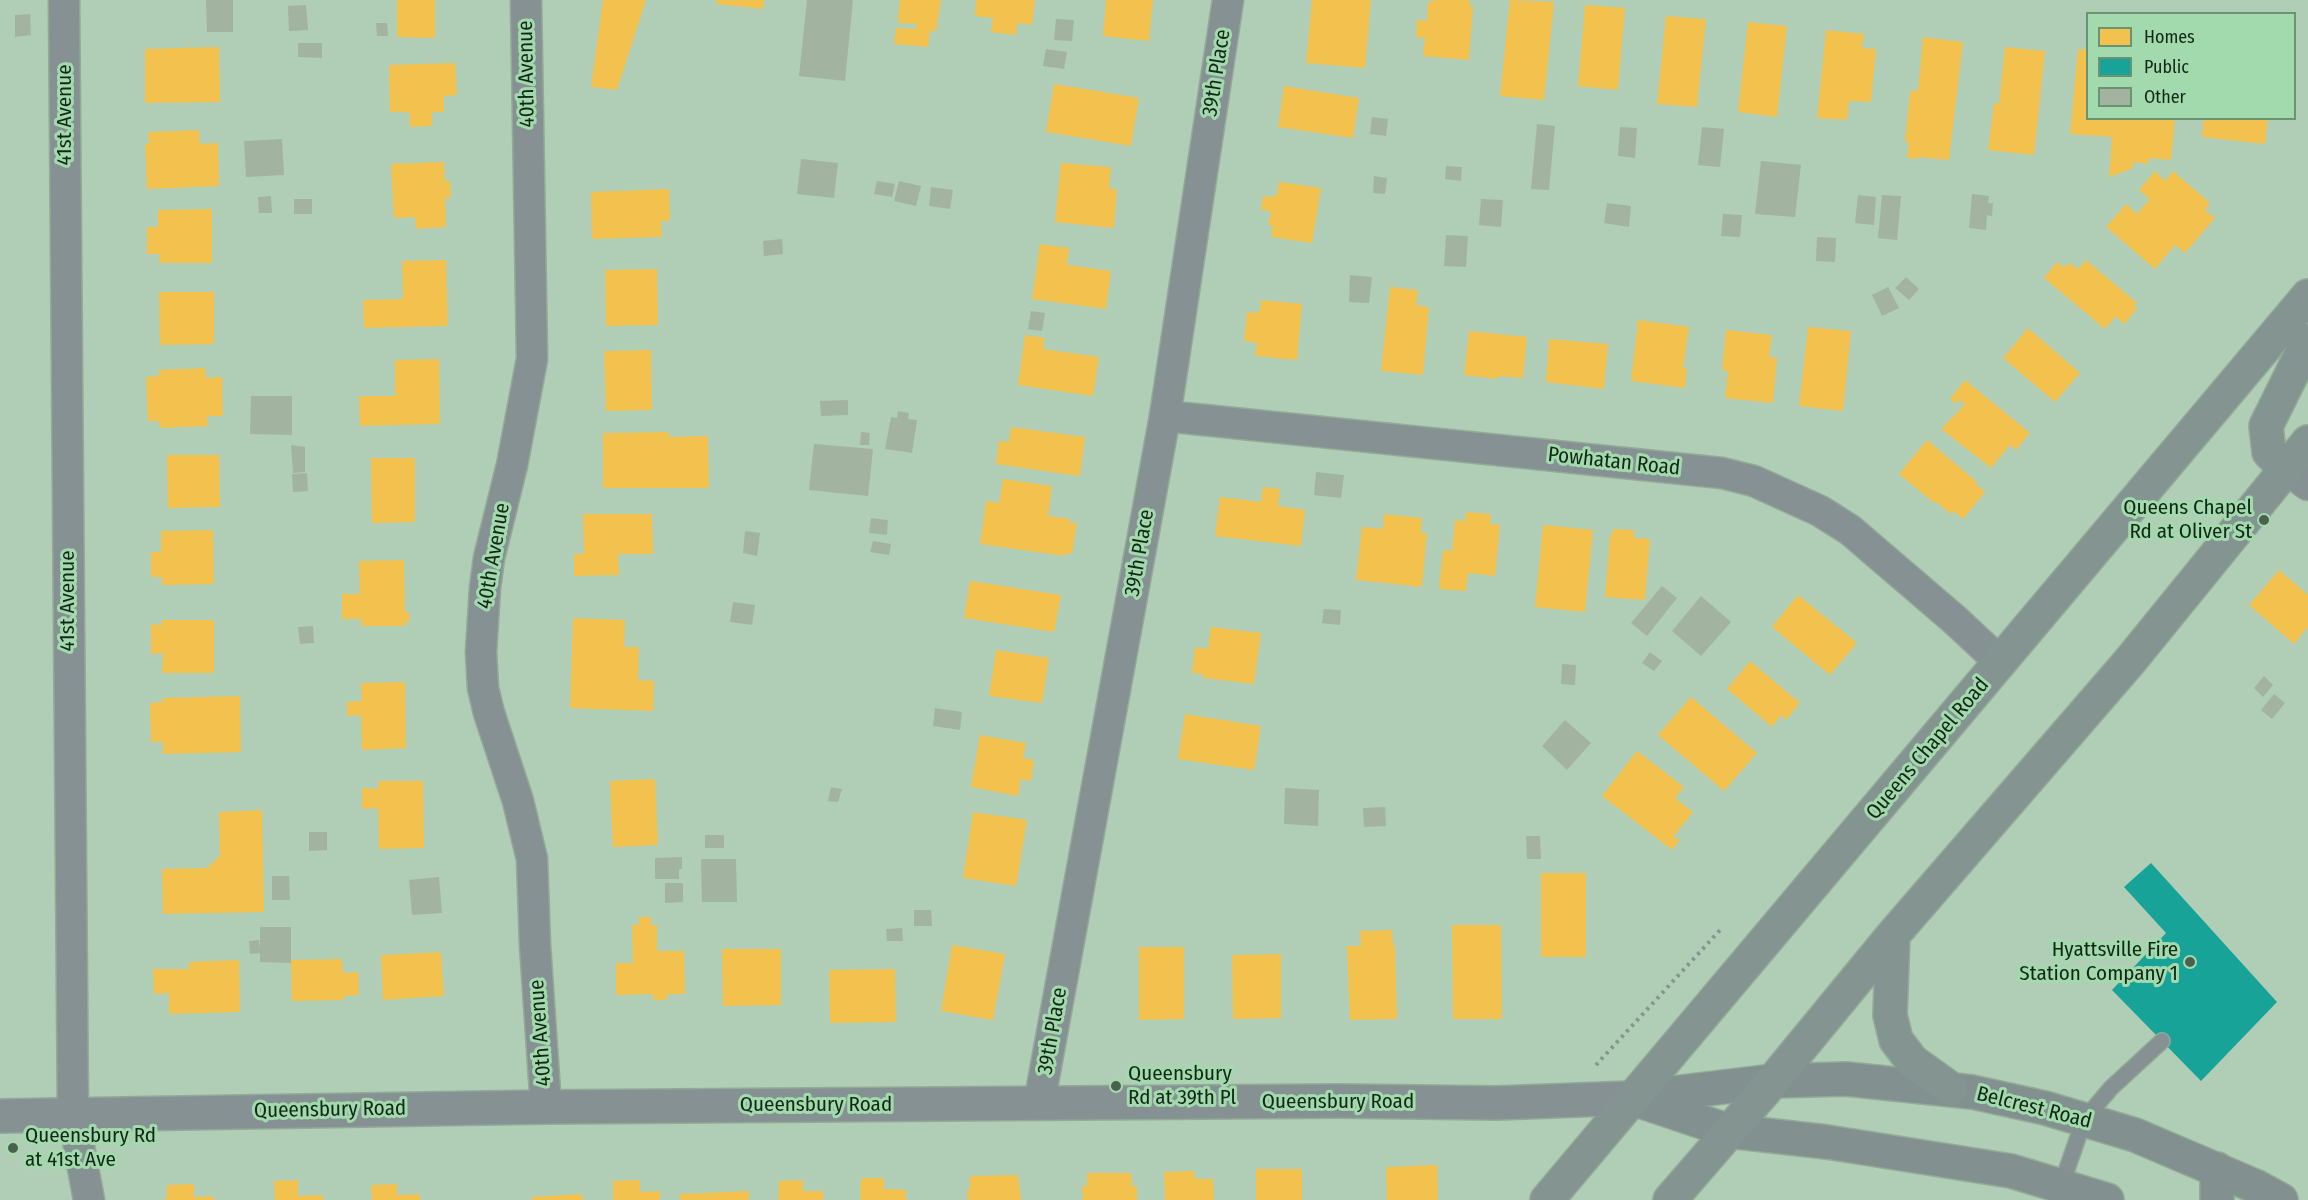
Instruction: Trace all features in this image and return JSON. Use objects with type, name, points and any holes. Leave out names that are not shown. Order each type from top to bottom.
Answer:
[{"type":"main road","name":"Queens Chapel Road","points":[[1547,1200],[2308,296]]},
{"type":"main road","points":[[2297,477],[2269,452],[2266,426],[2308,341]]},
{"type":"main road","points":[[1670,1200],[1773,1081],[1893,935],[2130,661],[2297,477],[2308,442]]},
{"type":"main road","points":[[1893,935],[1890,1015],[1896,1040],[1912,1061],[1951,1089]]},
{"type":"main road","name":"Belcrest Road","points":[[1773,1081],[1846,1079],[1951,1089],[2045,1108],[2135,1135],[2217,1184],[2281,1200]]},
{"type":"main road","name":"Queensbury Road","points":[[1632,1098],[1773,1081]]},
{"type":"main road","name":"Queensbury Road","points":[[1632,1098],[1729,1131]]},
{"type":"main road","points":[[1729,1131],[1827,1142],[2012,1171],[2083,1195]]},
{"type":"street","name":"41st Avenue","points":[[64,0],[73,1115],[89,1200]]},
{"type":"street","name":"40th Avenue","points":[[526,0],[532,359],[514,455],[489,558],[484,588],[481,652],[483,688],[489,713],[518,801],[532,859],[546,1107]]},
{"type":"street","name":"39th Place","points":[[1040,1104],[1165,416],[1228,0]]},
{"type":"street","name":"Powhatan Road","points":[[1165,416],[1722,473],[1754,481],[1820,511],[1850,530],[1955,620],[2001,663]]},
{"type":"street","name":"Queensbury Road","points":[[0,1116],[546,1107],[1338,1101],[1497,1103],[1632,1098]]},
{"type":"lane","points":[[2083,1195],[2084,1120],[2111,1088],[2162,1041]]},
{"type":"path","points":[[1593,1068],[1721,929]]},
{"type":"building: Homes","points":[[397,0],[435,0],[435,38],[397,37]]},
{"type":"building: Homes","points":[[603,0],[646,0],[617,90],[591,87]]},
{"type":"building: Homes","points":[[717,0],[764,0],[763,9],[716,4]]},
{"type":"building: Homes","points":[[900,0],[941,0],[936,31],[930,31],[928,47],[894,44],[896,28],[916,29],[917,24],[898,23]]},
{"type":"building: Homes","points":[[976,0],[1035,0],[1032,25],[1017,23],[1016,35],[991,32],[993,18],[975,16]]},
{"type":"building: Homes","points":[[1106,0],[1153,0],[1149,41],[1103,36]]},
{"type":"building: Homes","points":[[1312,0],[1371,0],[1365,68],[1306,63]]},
{"type":"building: Homes","points":[[1433,0],[1470,0],[1469,6],[1473,6],[1469,60],[1423,56],[1425,38],[1416,37],[1417,20],[1427,21],[1428,2],[1433,2]]},
{"type":"building: Homes","points":[[1510,0],[1554,2],[1544,100],[1500,96]]},
{"type":"building: Homes","points":[[1585,5],[1625,8],[1618,90],[1578,86]]},
{"type":"building: Homes","points":[[1666,16],[1706,19],[1697,107],[1657,104]]},
{"type":"building: Homes","points":[[1748,22],[1787,26],[1777,117],[1738,112]]},
{"type":"building: Homes","points":[[1826,30],[1864,34],[1862,48],[1876,49],[1871,102],[1849,101],[1847,120],[1817,118]]},
{"type":"building: Homes","points":[[1923,37],[1963,42],[1949,160],[1907,158],[1909,142],[1905,142],[1910,91],[1918,91]]},
{"type":"building: Homes","points":[[219,47],[220,102],[145,103],[145,49]]},
{"type":"building: Homes","points":[[2005,47],[2045,51],[2034,155],[1988,150],[1994,103],[1999,104]]},
{"type":"building: Homes","points":[[2078,49],[2086,50],[2086,120],[2175,120],[2171,160],[2149,158],[2148,164],[2133,162],[2133,168],[2109,177],[2112,137],[2070,134]]},
{"type":"building: Homes","points":[[455,63],[457,95],[444,96],[444,112],[432,112],[432,126],[410,127],[409,112],[390,112],[389,65]]},
{"type":"building: Homes","points":[[1054,84],[1139,98],[1131,146],[1046,132]]},
{"type":"building: Homes","points":[[1284,86],[1359,98],[1353,138],[1278,127]]},
{"type":"building: Homes","points":[[2204,120],[2268,120],[2265,144],[2202,137]]},
{"type":"building: Homes","points":[[199,130],[200,144],[218,143],[219,186],[147,189],[145,144],[149,144],[148,132]]},
{"type":"building: Homes","points":[[444,162],[445,181],[450,181],[451,198],[445,198],[446,227],[416,229],[415,217],[394,218],[391,164]]},
{"type":"building: Homes","points":[[1061,163],[1111,167],[1109,188],[1117,190],[1114,228],[1055,222]]},
{"type":"building: Homes","points":[[2155,171],[2165,181],[2173,171],[2210,203],[2205,210],[2215,218],[2185,253],[2175,245],[2155,269],[2106,227],[2126,204],[2137,214],[2150,199],[2139,190]]},
{"type":"building: Homes","points":[[1279,182],[1321,188],[1312,243],[1271,237],[1273,226],[1268,225],[1271,211],[1261,210],[1263,196],[1277,195]]},
{"type":"building: Homes","points":[[669,189],[670,221],[661,221],[662,237],[592,239],[591,192]]},
{"type":"building: Homes","points":[[212,209],[212,263],[159,263],[160,254],[147,254],[147,227],[158,227],[158,210]]},
{"type":"building: Homes","points":[[1040,244],[1069,248],[1067,265],[1111,271],[1106,309],[1032,299]]},
{"type":"building: Homes","points":[[446,260],[448,326],[364,328],[363,300],[403,299],[402,261]]},
{"type":"building: Homes","points":[[2086,260],[2137,303],[2134,306],[2137,308],[2125,324],[2115,317],[2105,329],[2044,278],[2057,262],[2063,267],[2070,263],[2078,269]]},
{"type":"building: Homes","points":[[657,269],[658,325],[606,326],[605,270]]},
{"type":"building: Homes","points":[[1390,287],[1418,290],[1416,305],[1429,307],[1423,375],[1381,371]]},
{"type":"building: Homes","points":[[159,292],[214,292],[214,344],[160,345]]},
{"type":"building: Homes","points":[[1261,300],[1302,304],[1297,360],[1255,356],[1257,343],[1244,341],[1247,312],[1260,311]]},
{"type":"building: Homes","points":[[1638,320],[1689,327],[1683,368],[1687,369],[1685,388],[1631,381]]},
{"type":"building: Homes","points":[[1808,327],[1851,331],[1843,411],[1799,406]]},
{"type":"building: Homes","points":[[2028,328],[2080,373],[2055,402],[2003,358]]},
{"type":"building: Homes","points":[[1726,330],[1772,335],[1769,357],[1777,358],[1773,403],[1725,398],[1728,371],[1722,370]]},
{"type":"building: Homes","points":[[1469,331],[1527,337],[1523,378],[1498,376],[1498,379],[1464,375]]},
{"type":"building: Homes","points":[[1025,335],[1045,338],[1043,349],[1099,357],[1093,396],[1018,385]]},
{"type":"building: Homes","points":[[1549,339],[1608,344],[1604,389],[1546,382]]},
{"type":"building: Homes","points":[[651,350],[652,410],[606,411],[604,351]]},
{"type":"building: Homes","points":[[439,359],[440,424],[360,426],[359,396],[395,396],[395,360]]},
{"type":"building: Homes","points":[[205,368],[206,378],[222,377],[223,416],[207,416],[208,426],[160,428],[159,421],[148,421],[146,377],[159,376],[159,370]]},
{"type":"building: Homes","points":[[1965,380],[2030,433],[2016,450],[2010,445],[1991,468],[1941,429],[1965,404],[1959,400],[1956,404],[1950,399]]},
{"type":"building: Homes","points":[[1011,427],[1085,437],[1080,476],[996,464],[999,441],[1009,442]]},
{"type":"building: Homes","points":[[669,432],[669,437],[708,436],[709,488],[603,488],[603,433]]},
{"type":"building: Homes","points":[[1927,440],[1977,482],[1975,483],[1985,492],[1963,519],[1953,511],[1951,514],[1935,501],[1934,503],[1899,474]]},
{"type":"building: Homes","points":[[167,455],[219,455],[220,507],[168,508]]},
{"type":"building: Homes","points":[[371,458],[415,458],[415,522],[372,523]]},
{"type":"building: Homes","points":[[1003,479],[1052,486],[1048,516],[1070,519],[1070,523],[1077,523],[1072,554],[1066,553],[1065,556],[980,544],[986,501],[999,503]]},
{"type":"building: Homes","points":[[1263,487],[1280,489],[1278,506],[1305,510],[1301,546],[1215,536],[1220,497],[1261,502]]},
{"type":"building: Homes","points":[[1466,512],[1491,514],[1490,524],[1500,525],[1495,576],[1468,573],[1466,591],[1439,589],[1443,550],[1452,551],[1455,520],[1465,521]]},
{"type":"building: Homes","points":[[583,514],[652,514],[653,554],[618,554],[619,575],[574,576],[574,554],[584,554]]},
{"type":"building: Homes","points":[[1384,514],[1422,518],[1421,533],[1427,533],[1422,587],[1356,580],[1362,527],[1383,529]]},
{"type":"building: Homes","points":[[1543,525],[1593,530],[1585,612],[1535,607]]},
{"type":"building: Homes","points":[[1613,529],[1634,530],[1634,538],[1650,539],[1645,600],[1605,597],[1610,535]]},
{"type":"building: Homes","points":[[213,530],[214,584],[162,585],[162,577],[151,577],[151,552],[161,552],[161,531]]},
{"type":"building: Homes","points":[[404,560],[405,612],[409,612],[410,622],[405,622],[405,626],[361,626],[361,619],[342,619],[342,594],[360,594],[359,561]]},
{"type":"building: Homes","points":[[2279,570],[2308,595],[2308,627],[2294,644],[2249,605]]},
{"type":"building: Homes","points":[[970,581],[1061,595],[1054,632],[964,618]]},
{"type":"building: Homes","points":[[1798,595],[1857,643],[1830,675],[1772,627]]},
{"type":"building: Homes","points":[[573,618],[625,620],[624,647],[639,647],[638,680],[654,681],[653,711],[570,708]]},
{"type":"building: Homes","points":[[162,620],[214,620],[214,673],[162,673],[163,653],[151,654],[151,624],[162,625]]},
{"type":"building: Homes","points":[[1211,627],[1261,633],[1254,684],[1203,678],[1203,674],[1192,673],[1195,647],[1208,649]]},
{"type":"building: Homes","points":[[996,650],[1049,658],[1042,703],[989,696]]},
{"type":"building: Homes","points":[[1750,661],[1800,703],[1786,720],[1781,715],[1772,727],[1727,689]]},
{"type":"building: Homes","points":[[405,682],[406,748],[362,750],[361,715],[347,716],[347,702],[362,701],[361,683]]},
{"type":"building: Homes","points":[[240,696],[241,752],[163,754],[163,742],[151,742],[150,703],[163,702],[163,698]]},
{"type":"building: Homes","points":[[1691,697],[1757,753],[1724,791],[1658,735]]},
{"type":"building: Homes","points":[[1185,714],[1261,726],[1254,770],[1178,759]]},
{"type":"building: Homes","points":[[980,735],[1026,743],[1023,758],[1034,760],[1031,781],[1021,779],[1018,796],[971,787]]},
{"type":"building: Homes","points":[[1637,751],[1684,787],[1675,798],[1693,812],[1673,837],[1680,840],[1672,850],[1602,796]]},
{"type":"building: Homes","points":[[655,779],[658,845],[613,847],[610,781]]},
{"type":"building: Homes","points":[[378,781],[423,781],[424,848],[379,849],[378,808],[362,809],[362,788],[378,789]]},
{"type":"building: Homes","points":[[262,810],[264,912],[163,914],[162,869],[207,868],[220,856],[219,812]]},
{"type":"building: Homes","points":[[973,812],[1027,820],[1016,886],[963,878]]},
{"type":"building: Homes","points":[[1541,873],[1586,873],[1586,957],[1541,957]]},
{"type":"building: Homes","points":[[639,917],[651,917],[651,925],[657,925],[657,951],[684,951],[685,994],[667,994],[667,1000],[653,1000],[653,994],[616,995],[616,963],[633,963],[632,925],[639,925]]},
{"type":"building: Homes","points":[[1452,925],[1501,925],[1502,1019],[1453,1019]]},
{"type":"building: Homes","points":[[1392,930],[1393,945],[1395,945],[1397,1019],[1350,1020],[1347,946],[1361,946],[1360,931]]},
{"type":"building: Homes","points":[[952,945],[1005,954],[993,1020],[941,1011]]},
{"type":"building: Homes","points":[[1139,947],[1184,947],[1184,1019],[1139,1020]]},
{"type":"building: Homes","points":[[722,949],[781,949],[781,1005],[723,1006]]},
{"type":"building: Homes","points":[[441,952],[444,996],[383,1000],[381,955]]},
{"type":"building: Homes","points":[[1281,954],[1281,1018],[1233,1019],[1232,955]]},
{"type":"building: Homes","points":[[342,959],[343,973],[358,972],[359,995],[344,996],[344,1000],[292,1001],[291,960]]},
{"type":"building: Homes","points":[[239,960],[240,1012],[169,1014],[169,993],[154,994],[153,969],[189,969],[189,962]]},
{"type":"building: Homes","points":[[895,969],[896,1022],[830,1023],[829,970]]},
{"type":"building: Homes","points":[[1437,1165],[1438,1200],[1387,1200],[1386,1167]]},
{"type":"building: Homes","points":[[1256,1169],[1302,1169],[1302,1200],[1256,1200]]},
{"type":"building: Homes","points":[[1194,1171],[1195,1179],[1213,1179],[1214,1200],[1165,1200],[1164,1172]]},
{"type":"building: Homes","points":[[1087,1173],[1131,1173],[1132,1186],[1137,1186],[1137,1200],[1083,1200],[1082,1186],[1087,1186]]},
{"type":"building: Homes","points":[[1018,1175],[1021,1200],[968,1200],[967,1190],[970,1190],[970,1176]]},
{"type":"building: Homes","points":[[861,1178],[884,1178],[884,1189],[906,1190],[906,1200],[860,1200]]},
{"type":"building: Homes","points":[[298,1180],[298,1196],[323,1195],[323,1200],[275,1200],[274,1181]]},
{"type":"building: Homes","points":[[640,1180],[640,1192],[660,1191],[660,1200],[613,1200],[613,1181]]},
{"type":"building: Homes","points":[[803,1180],[803,1191],[823,1191],[823,1200],[778,1200],[779,1181]]},
{"type":"building: Homes","points":[[194,1184],[194,1197],[213,1196],[214,1200],[165,1200],[167,1185]]},
{"type":"building: Homes","points":[[397,1184],[397,1195],[420,1194],[420,1200],[372,1200],[371,1185]]},
{"type":"building: Homes","points":[[749,1191],[749,1200],[680,1200],[680,1194]]},
{"type":"building: Homes","points":[[582,1194],[583,1200],[532,1200],[532,1197]]},
{"type":"building: Public","name":"Hyattsville Fire Station Company 1","points":[[2151,863],[2277,1002],[2201,1081],[2112,990],[2166,933],[2124,887]]},
{"type":"building: Other","points":[[206,0],[233,0],[233,32],[207,32]]},
{"type":"building: Other","points":[[807,0],[853,0],[845,81],[799,76]]},
{"type":"building: Other","points":[[306,5],[308,30],[289,31],[288,6]]},
{"type":"building: Other","points":[[30,14],[31,35],[15,37],[15,15]]},
{"type":"building: Other","points":[[1056,19],[1074,20],[1072,41],[1054,40]]},
{"type":"building: Other","points":[[376,23],[387,23],[388,36],[377,36]]},
{"type":"building: Other","points":[[298,43],[322,43],[322,58],[298,57]]},
{"type":"building: Other","points":[[1046,49],[1067,52],[1064,69],[1043,66]]},
{"type":"building: Other","points":[[1372,117],[1388,119],[1386,136],[1370,134]]},
{"type":"building: Other","points":[[1537,124],[1555,126],[1549,190],[1531,189]]},
{"type":"building: Other","points":[[1620,127],[1637,128],[1635,158],[1618,156]]},
{"type":"building: Other","points":[[1702,127],[1724,129],[1720,167],[1698,165]]},
{"type":"building: Other","points":[[282,139],[284,175],[246,177],[244,141]]},
{"type":"building: Other","points":[[801,159],[838,163],[834,198],[797,194]]},
{"type":"building: Other","points":[[1761,161],[1801,165],[1795,217],[1755,214]]},
{"type":"building: Other","points":[[1446,166],[1462,167],[1461,181],[1445,179]]},
{"type":"building: Other","points":[[1374,176],[1387,178],[1385,194],[1373,193]]},
{"type":"building: Other","points":[[877,181],[895,184],[892,197],[874,194]]},
{"type":"building: Other","points":[[899,181],[921,186],[916,206],[894,201]]},
{"type":"building: Other","points":[[931,187],[953,190],[950,209],[929,206]]},
{"type":"building: Other","points":[[1972,194],[1989,196],[1988,203],[1993,203],[1992,216],[1987,215],[1986,230],[1969,228]]},
{"type":"building: Other","points":[[1858,195],[1876,197],[1874,225],[1855,223]]},
{"type":"building: Other","points":[[1882,195],[1901,196],[1897,240],[1878,238]]},
{"type":"building: Other","points":[[271,196],[272,213],[259,213],[258,197]]},
{"type":"building: Other","points":[[294,199],[312,199],[312,214],[294,214]]},
{"type":"building: Other","points":[[1481,199],[1503,200],[1501,227],[1479,225]]},
{"type":"building: Other","points":[[1607,203],[1631,206],[1629,227],[1604,223]]},
{"type":"building: Other","points":[[1723,214],[1742,215],[1740,237],[1721,236]]},
{"type":"building: Other","points":[[1446,235],[1468,236],[1466,267],[1444,266]]},
{"type":"building: Other","points":[[1817,237],[1836,238],[1835,262],[1816,261]]},
{"type":"building: Other","points":[[782,239],[783,254],[764,256],[763,241]]},
{"type":"building: Other","points":[[1350,275],[1372,277],[1369,303],[1349,302]]},
{"type":"building: Other","points":[[1906,277],[1919,289],[1909,300],[1895,288]]},
{"type":"building: Other","points":[[1888,287],[1899,308],[1882,316],[1872,295]]},
{"type":"building: Other","points":[[1031,311],[1045,313],[1042,331],[1028,329]]},
{"type":"building: Other","points":[[251,396],[292,396],[292,435],[250,434]]},
{"type":"building: Other","points":[[848,400],[848,415],[821,416],[820,401]]},
{"type":"building: Other","points":[[898,411],[909,413],[908,419],[917,420],[912,453],[885,449],[891,417],[897,418]]},
{"type":"building: Other","points":[[861,432],[870,433],[869,445],[860,445]]},
{"type":"building: Other","points":[[814,444],[873,449],[868,496],[809,490]]},
{"type":"building: Other","points":[[291,445],[305,447],[305,472],[293,473]]},
{"type":"building: Other","points":[[1316,472],[1344,475],[1341,498],[1314,495]]},
{"type":"building: Other","points":[[307,473],[308,491],[293,492],[292,474]]},
{"type":"building: Other","points":[[871,518],[888,520],[887,535],[869,533]]},
{"type":"building: Other","points":[[745,531],[760,533],[757,556],[743,553]]},
{"type":"building: Other","points":[[873,541],[891,544],[889,555],[870,552]]},
{"type":"building: Other","points":[[1662,586],[1677,598],[1647,636],[1631,623]]},
{"type":"building: Other","points":[[1701,596],[1731,622],[1701,656],[1672,631]]},
{"type":"building: Other","points":[[733,602],[755,605],[752,625],[730,622]]},
{"type":"building: Other","points":[[1324,609],[1341,610],[1340,625],[1322,623]]},
{"type":"building: Other","points":[[313,626],[314,643],[300,644],[298,627]]},
{"type":"building: Other","points":[[1650,652],[1662,661],[1654,671],[1642,663]]},
{"type":"building: Other","points":[[1562,664],[1576,665],[1575,685],[1561,684]]},
{"type":"building: Other","points":[[2264,676],[2273,685],[2263,697],[2254,688]]},
{"type":"building: Other","points":[[2274,694],[2285,703],[2272,719],[2261,710]]},
{"type":"building: Other","points":[[935,708],[962,712],[960,730],[933,726]]},
{"type":"building: Other","points":[[1565,720],[1591,743],[1567,770],[1542,746]]},
{"type":"building: Other","points":[[831,787],[842,789],[838,802],[828,801]]},
{"type":"building: Other","points":[[1285,788],[1319,790],[1318,826],[1284,824]]},
{"type":"building: Other","points":[[1385,807],[1386,826],[1364,827],[1363,808]]},
{"type":"building: Other","points":[[309,832],[327,832],[327,850],[309,851]]},
{"type":"building: Other","points":[[705,835],[724,835],[724,848],[705,848]]},
{"type":"building: Other","points":[[1526,836],[1540,836],[1541,859],[1527,859]]},
{"type":"building: Other","points":[[682,857],[679,879],[655,879],[655,858]]},
{"type":"building: Other","points":[[701,859],[736,859],[737,902],[702,902]]},
{"type":"building: Other","points":[[272,876],[289,876],[290,900],[272,900]]},
{"type":"building: Other","points":[[439,877],[442,913],[412,915],[409,880]]},
{"type":"building: Other","points":[[665,883],[683,883],[683,902],[665,903]]},
{"type":"building: Other","points":[[914,910],[931,910],[932,926],[914,926]]},
{"type":"building: Other","points":[[260,927],[291,927],[291,963],[260,962],[260,953],[250,954],[249,941],[259,940],[260,950]]},
{"type":"building: Other","points":[[902,928],[903,941],[887,941],[886,929]]},
{"type":"place","name":"Queens Chapel Rd at Oliver St","points":[[2264,520]]},
{"type":"place","name":"Hyattsville Fire Station Company 1","points":[[2190,962]]},
{"type":"place","name":"Queensbury Rd at 39th Pl","points":[[1116,1086]]},
{"type":"place","name":"Queensbury Rd at 41st Ave","points":[[13,1148]]}]
